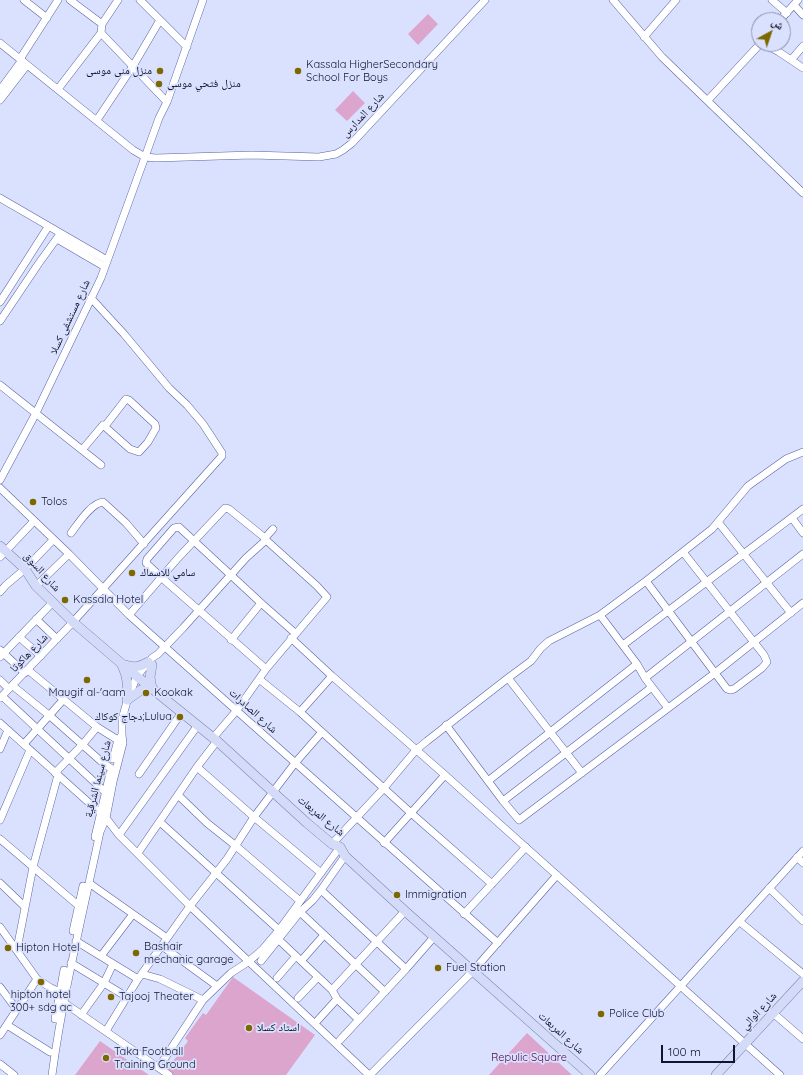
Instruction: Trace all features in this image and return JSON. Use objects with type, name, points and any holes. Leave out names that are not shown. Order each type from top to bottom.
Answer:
[{"type":"main road","name":"شارع السوق","points":[[2,551],[25,569],[36,586],[73,622],[120,662]]},
{"type":"main road","points":[[120,662],[127,666],[134,667],[150,664],[151,688],[142,690],[127,699]]},
{"type":"main road","points":[[120,662],[126,674],[128,687],[127,699]]},
{"type":"main road","name":"شارع المربعات","points":[[120,662],[198,725],[336,845],[405,911],[590,1075]]},
{"type":"main road","name":"شارع الوالي","points":[[716,1075],[803,981]]},
{"type":"street","points":[[24,0],[47,18]]},
{"type":"street","points":[[0,100],[58,0]]},
{"type":"street","points":[[70,0],[102,24]]},
{"type":"street","points":[[58,89],[101,32],[102,24],[118,0]]},
{"type":"street","points":[[140,0],[187,47]]},
{"type":"street","name":"شارع مستشفى كسلا","points":[[1,477],[36,413],[92,298],[106,264],[144,157],[159,118],[167,102],[203,0]]},
{"type":"street","name":"شارع المدارس","points":[[144,157],[156,158],[252,155],[320,157],[328,156],[344,150],[485,0]]},
{"type":"street","points":[[644,37],[676,0]]},
{"type":"street","points":[[772,0],[785,12]]},
{"type":"street","points":[[616,1],[644,37],[662,57],[803,193]]},
{"type":"street","points":[[787,12],[796,2],[803,14]]},
{"type":"street","points":[[97,120],[133,66],[160,20]]},
{"type":"street","points":[[101,32],[167,102]]},
{"type":"street","points":[[0,43],[133,150],[144,157]]},
{"type":"street","points":[[791,60],[803,46]]},
{"type":"street","points":[[708,100],[753,52]]},
{"type":"street","points":[[778,52],[803,68]]},
{"type":"street","points":[[0,90],[23,61]]},
{"type":"street","points":[[0,198],[48,227],[58,236],[106,264]]},
{"type":"street","points":[[0,302],[48,227]]},
{"type":"street","points":[[0,321],[38,263],[58,236]]},
{"type":"street","points":[[29,256],[38,263]]},
{"type":"street","name":"شارع هاكوتا","points":[[1,697],[73,622],[102,588],[144,544],[221,458],[222,453],[203,424],[187,405],[169,388],[92,298]]},
{"type":"street","points":[[0,385],[101,465]]},
{"type":"street","points":[[82,450],[104,425],[105,426],[126,400],[155,424],[156,428],[148,442],[139,452],[130,449],[104,425]]},
{"type":"street","points":[[63,1002],[164,1072],[203,1000],[231,973],[248,962],[262,950],[279,930],[321,873],[336,845],[356,818],[416,750],[446,725],[531,661],[541,648],[549,641],[600,615],[712,529],[748,486],[786,459],[803,452]]},
{"type":"street","name":"شارع الصادرات","points":[[0,488],[69,554],[129,615],[498,943]]},
{"type":"street","points":[[71,533],[95,505],[103,502],[126,523],[144,544]]},
{"type":"street","points":[[129,615],[225,508],[229,509],[265,539],[317,586],[326,597],[266,669],[215,740],[138,853]]},
{"type":"street","points":[[623,645],[803,509]]},
{"type":"street","points":[[792,518],[803,533]]},
{"type":"street","points":[[2,551],[34,521]]},
{"type":"street","points":[[718,522],[791,613]]},
{"type":"street","points":[[266,669],[146,563],[147,559],[176,527],[179,527],[294,635],[332,676],[445,774],[780,1075]]},
{"type":"street","points":[[127,699],[139,678],[158,654],[273,529]]},
{"type":"street","points":[[0,592],[53,540]]},
{"type":"street","points":[[646,581],[727,689],[734,689],[762,668],[767,662],[766,659],[683,552]]},
{"type":"street","points":[[36,586],[69,554]]},
{"type":"street","points":[[645,678],[803,554]]},
{"type":"street","points":[[0,579],[6,585]]},
{"type":"street","points":[[53,602],[1,653],[64,700],[97,727],[121,739]]},
{"type":"street","points":[[446,725],[519,820],[715,673],[803,603]]},
{"type":"street","points":[[232,640],[261,604]]},
{"type":"street","points":[[600,615],[668,708]]},
{"type":"street","points":[[36,620],[57,639]]},
{"type":"street","points":[[19,637],[41,656]]},
{"type":"street","points":[[488,781],[637,664]]},
{"type":"street","points":[[300,712],[332,676]]},
{"type":"street","points":[[508,678],[582,773]]},
{"type":"street","points":[[259,679],[300,712],[411,814],[492,884]]},
{"type":"street","points":[[0,680],[50,716],[113,770]]},
{"type":"street","points":[[503,801],[652,687]]},
{"type":"street","points":[[1,697],[38,729],[68,759],[105,792]]},
{"type":"street","name":"شارع سينما الشرقية","points":[[52,1075],[63,1002],[121,739],[122,719],[127,699]]},
{"type":"street","points":[[0,820],[27,747],[38,729],[64,700]]},
{"type":"street","points":[[139,774],[182,712]]},
{"type":"street","points":[[0,723],[103,816],[190,906],[369,1075],[473,971],[557,875]]},
{"type":"street","points":[[120,835],[198,725]]},
{"type":"street","points":[[17,949],[33,867],[57,774],[68,759],[97,727]]},
{"type":"street","points":[[0,750],[8,730]]},
{"type":"street","points":[[106,1032],[140,976],[190,906],[236,846],[254,818],[295,763],[322,732]]},
{"type":"street","points":[[197,767],[254,818],[321,873]]},
{"type":"street","name":"شارع سينما الشرقية","points":[[47,1075],[60,992],[79,906],[103,816],[105,792],[113,770]]},
{"type":"street","points":[[384,843],[445,774]]},
{"type":"street","points":[[178,796],[207,823],[300,901]]},
{"type":"street","points":[[160,822],[279,930]]},
{"type":"street","points":[[0,839],[79,906]]},
{"type":"street","points":[[464,914],[526,847]]},
{"type":"street","points":[[600,1075],[803,851]]},
{"type":"street","points":[[261,961],[300,912],[313,900],[346,856]]},
{"type":"street","points":[[797,857],[803,863]]},
{"type":"street","points":[[89,883],[167,938]]},
{"type":"street","points":[[0,884],[25,907]]},
{"type":"street","points":[[769,888],[803,921]]},
{"type":"street","points":[[321,890],[406,969]]},
{"type":"street","points":[[332,990],[405,911]]},
{"type":"street","points":[[300,912],[385,992]]},
{"type":"street","points":[[101,956],[133,914]]},
{"type":"street","points":[[740,922],[803,974]]},
{"type":"street","points":[[0,927],[37,979],[60,992]]},
{"type":"street","points":[[277,978],[324,935]]},
{"type":"street","points":[[340,1040],[434,937]]},
{"type":"street","points":[[278,940],[318,976],[359,1020]]},
{"type":"street","points":[[76,941],[113,964],[140,976],[160,979],[203,1000]]},
{"type":"street","points":[[162,946],[217,986]]},
{"type":"street","points":[[71,962],[127,997]]},
{"type":"street","points":[[81,1015],[104,983],[113,964]]},
{"type":"street","points":[[298,998],[318,976]]},
{"type":"street","points":[[0,1035],[37,979]]},
{"type":"street","points":[[0,988],[17,1010]]},
{"type":"street","points":[[318,1020],[337,998]]},
{"type":"street","points":[[773,1013],[803,1039]]},
{"type":"street","points":[[7,1025],[50,1052]]},
{"type":"street","points":[[0,1064],[14,1075]]},
{"type":"green space","points":[[428,14],[438,24],[418,45],[408,34]]},
{"type":"green space","points":[[353,91],[365,103],[347,121],[335,110]]},
{"type":"green space","name":"استاد كسلا","points":[[233,977],[315,1035],[286,1075],[172,1075],[166,1071],[188,1041],[185,1038],[203,1013],[206,1015]]},
{"type":"green space","name":"Repulic Square","points":[[527,1033],[572,1075],[489,1075]]},
{"type":"green space","name":"Taka Football Training Ground","points":[[100,1041],[149,1075],[75,1075]]},
{"type":"place","name":"منزل منى موسى","points":[[160,71]]},
{"type":"place","name":"Kassala HigherSecondary School For Boys","points":[[298,71]]},
{"type":"place","name":"منزل فتحي موسى","points":[[159,84]]},
{"type":"place","name":"Tolos","points":[[33,502]]},
{"type":"place","name":"سامي للاسماك","points":[[132,573]]},
{"type":"place","name":"Kassala Hotel","points":[[65,600]]},
{"type":"place","name":"Maugif al-'aam","points":[[87,680]]},
{"type":"place","name":"Kookak","points":[[146,693]]},
{"type":"place","name":"دجاج كوكاك;Lulua","points":[[180,717]]},
{"type":"place","name":"Immigration","points":[[397,895]]},
{"type":"place","name":"Hipton Hotel","points":[[8,948]]},
{"type":"place","name":"Bashair mechanic garage","points":[[136,953]]},
{"type":"place","name":"Fuel Station","points":[[438,968]]},
{"type":"place","name":"hipton hotel 300+ sdg ac","points":[[41,982]]},
{"type":"place","name":"Tajooj Theater","points":[[111,997]]},
{"type":"place","name":"Police Club","points":[[601,1014]]},
{"type":"place","name":"استاد كسلا","points":[[249,1028]]},
{"type":"place","name":"Taka Football Training Ground","points":[[106,1058]]}]
